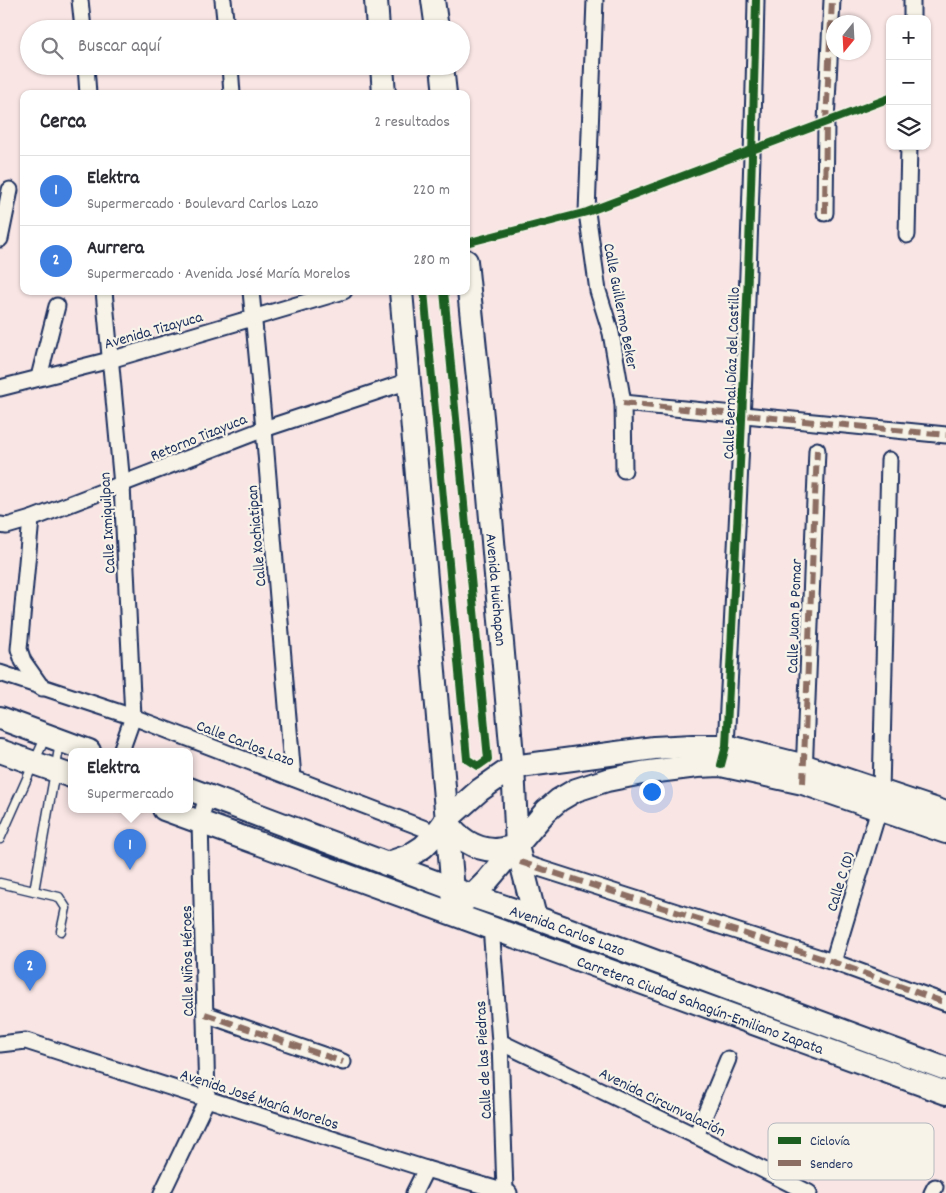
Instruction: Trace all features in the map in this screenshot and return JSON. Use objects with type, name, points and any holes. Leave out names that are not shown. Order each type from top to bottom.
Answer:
[{"type":"street","points":[[80,0],[81,20]]},
{"type":"street","points":[[223,0],[225,20]]},
{"type":"street","points":[[376,0],[377,20]]},
{"type":"street","points":[[433,0],[436,20]]},
{"type":"street","name":"Calle Guillermo Beker","points":[[595,0],[587,212],[598,291],[612,334],[623,403],[624,470]]},
{"type":"street","name":"Calle Bernal Díaz del Castillo","points":[[723,756],[743,415],[746,279],[753,148],[756,0]]},
{"type":"street","points":[[825,213],[826,122],[832,0]]},
{"type":"street","points":[[912,0],[912,15]]},
{"type":"street","points":[[87,75],[88,90]]},
{"type":"street","points":[[231,75],[232,90]]},
{"type":"street","points":[[383,75],[384,90]]},
{"type":"street","points":[[443,75],[445,90]]},
{"type":"street","points":[[907,235],[909,150]]},
{"type":"street","points":[[0,239],[10,190]]},
{"type":"street","name":"Calle Ixmiquilpan","points":[[104,295],[122,485],[132,720],[122,748]]},
{"type":"street","name":"Calle Xochiatipan","points":[[251,295],[292,778]]},
{"type":"street","name":"Avenida Tizayuca","points":[[0,388],[110,360],[331,295]]},
{"type":"street","points":[[401,295],[410,381],[444,833],[457,896],[520,860],[546,811],[559,800],[576,790],[607,780],[642,773],[697,766],[723,756]]},
{"type":"street","name":"Avenida Huichapan","points":[[469,295],[482,417],[520,860],[533,911]]},
{"type":"street","points":[[39,377],[57,306]]},
{"type":"street","name":"Retorno Tizayuca","points":[[14,523],[122,485],[264,429],[410,381]]},
{"type":"street","points":[[623,403],[946,434]]},
{"type":"street","name":"Calle Juan B Pomar","points":[[804,774],[817,450]]},
{"type":"street","points":[[880,800],[889,460]]},
{"type":"street","points":[[14,523],[19,649],[23,661],[42,688]]},
{"type":"street","name":"Calle Carlos Lazo","points":[[0,673],[444,833]]},
{"type":"street","points":[[0,718],[81,748]]},
{"type":"street","points":[[444,833],[480,790],[512,767],[654,748],[693,746],[723,756],[804,774],[880,800],[946,814]]},
{"type":"street","points":[[0,752],[64,774]]},
{"type":"street","name":"Calle Niños Héroes","points":[[198,792],[207,1099]]},
{"type":"street","name":"Avenida Carlos Lazo","points":[[198,792],[386,864],[457,896],[533,911],[946,1069]]},
{"type":"street","points":[[880,800],[946,832]]},
{"type":"street","name":"Calle C (D)","points":[[833,962],[880,800]]},
{"type":"street","name":"Avenida Carlos Lazo","points":[[176,813],[429,905],[457,896]]},
{"type":"street","points":[[386,864],[409,856],[444,833],[452,830],[479,848],[496,850],[520,860],[833,962],[946,1003]]},
{"type":"street","name":"Carretera Ciudad Sahagún-Emiliano Zapata","points":[[457,896],[491,927],[946,1093]]},
{"type":"street","name":"Calle de las Piedras","points":[[491,927],[500,1042],[507,1192]]},
{"type":"street","points":[[205,1014],[343,1062]]},
{"type":"street","name":"Avenida José María Morelos","points":[[0,1044],[19,1040],[26,1041],[426,1169],[507,1192]]},
{"type":"street","name":"Avenida Circunvalación","points":[[500,1042],[768,1172]]},
{"type":"street","points":[[696,1136],[728,1059]]},
{"type":"street","points":[[162,1193],[207,1099]]},
{"type":"street","points":[[414,1193],[426,1169]]},
{"type":"street","name":"Avenida Circunvalación","points":[[783,1180],[809,1193]]},
{"type":"lane","points":[[0,839],[34,764],[54,738]]},
{"type":"lane","points":[[34,891],[64,774],[54,738]]},
{"type":"lane","points":[[0,883],[59,897],[66,908],[62,931]]},
{"type":"marked path","points":[[825,213],[826,122],[832,0]]},
{"type":"marked path","points":[[623,403],[946,435]]},
{"type":"marked path","points":[[803,783],[817,450]]},
{"type":"marked path","points":[[520,862],[833,962],[946,1003]]},
{"type":"marked path","points":[[205,1014],[343,1062]]},
{"type":"cycle path","points":[[721,765],[726,746],[740,467],[748,280],[756,0]]},
{"type":"cycle path","points":[[470,242],[587,212],[886,100]]},
{"type":"cycle path","points":[[424,295],[467,759],[478,766],[488,759],[444,295]]},
{"type":"place","name":"Elektra","points":[[130,870]]},
{"type":"place","name":"Aurrera","points":[[30,991]]}]
